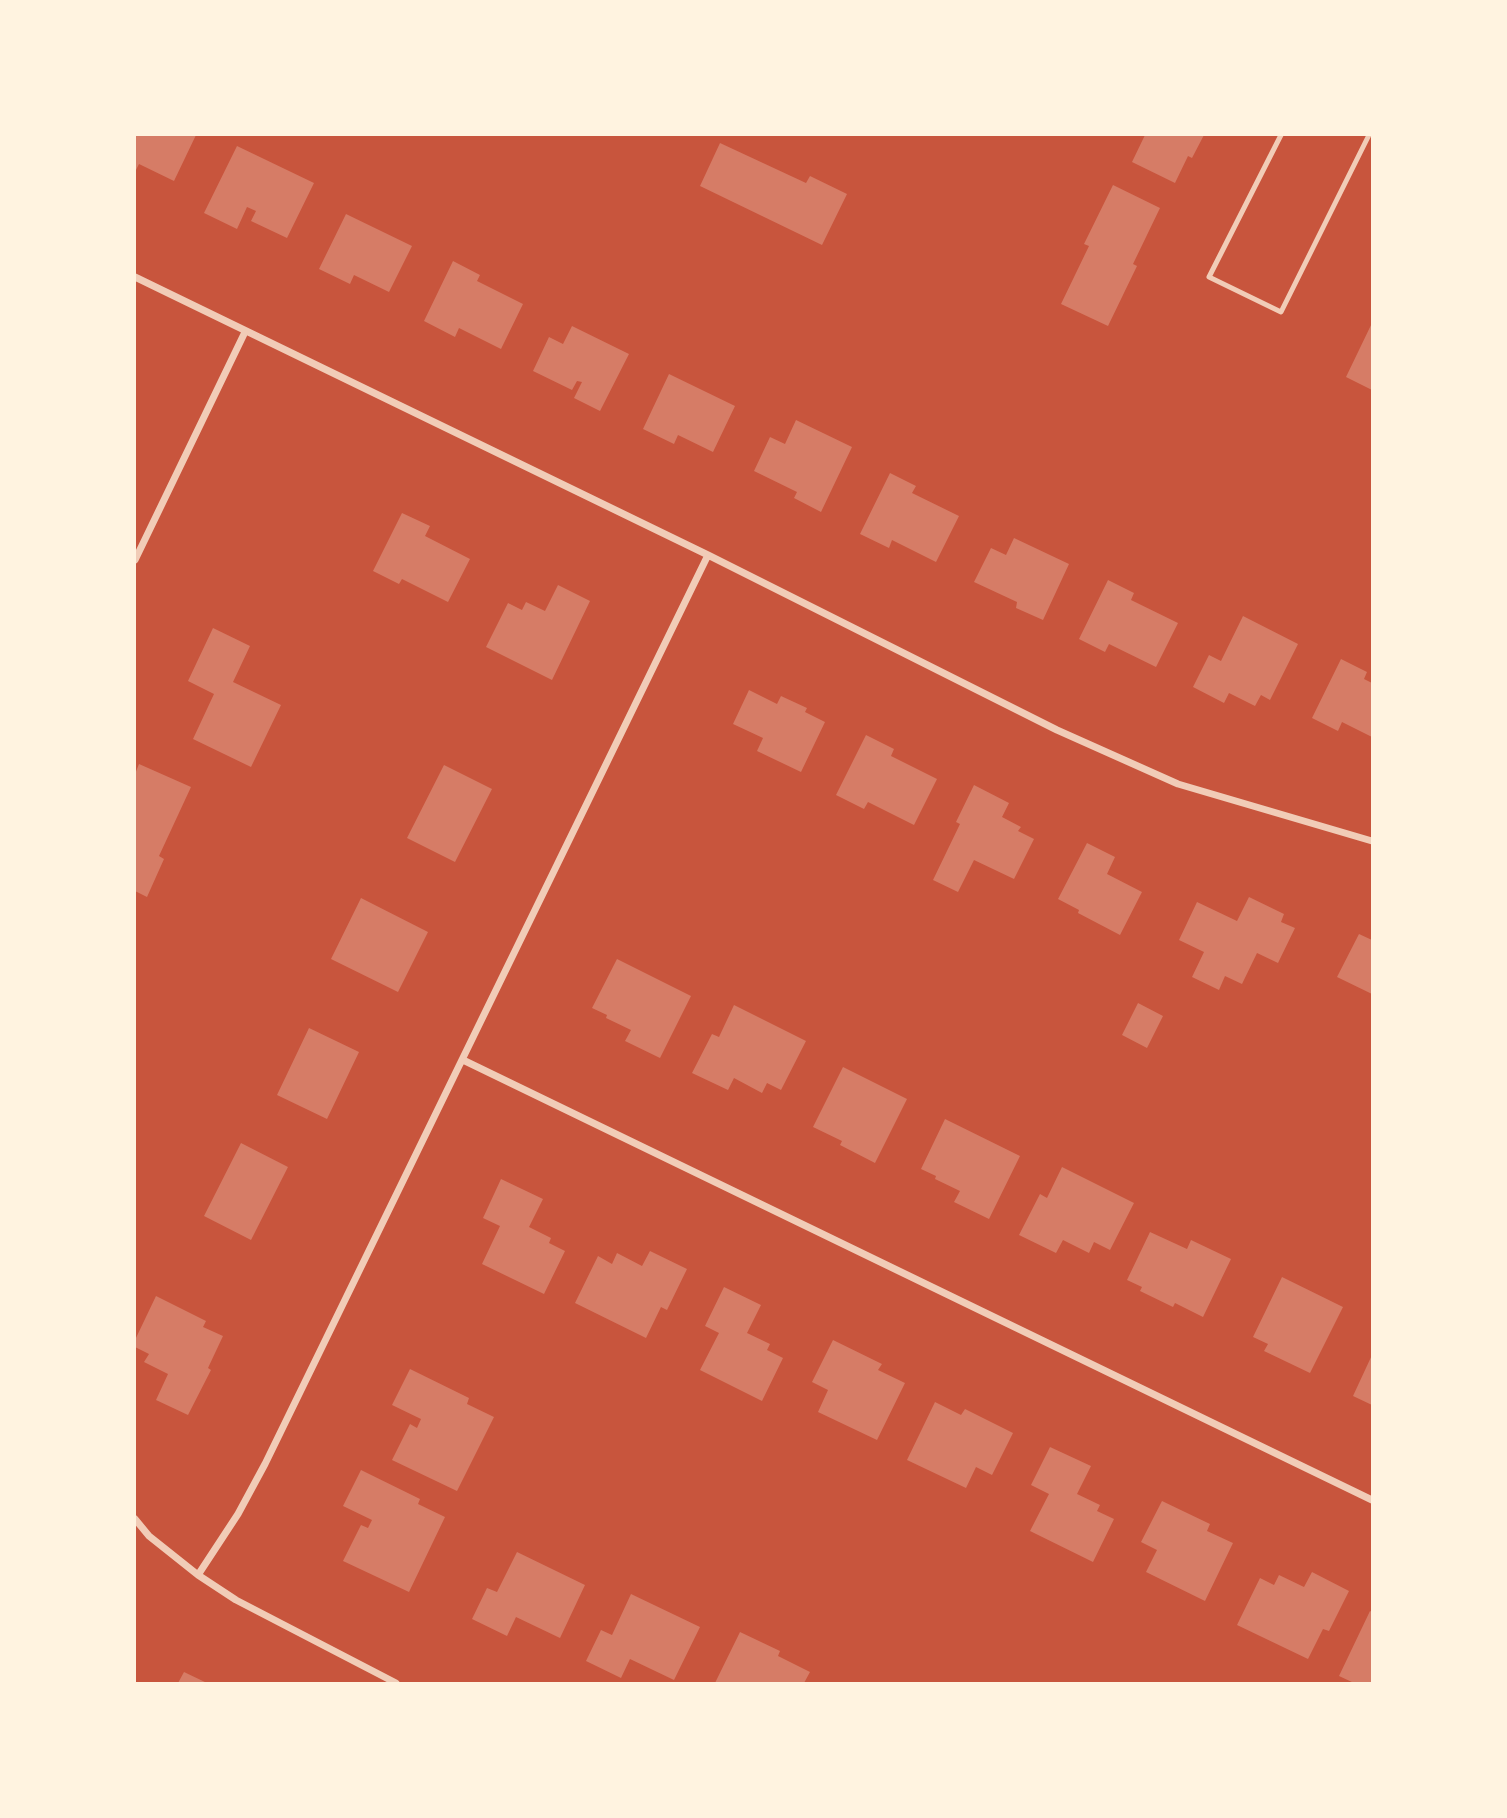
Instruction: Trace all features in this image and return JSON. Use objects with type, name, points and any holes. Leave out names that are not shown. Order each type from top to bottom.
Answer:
[{"type":"street","points":[[135,278],[708,555],[1057,730],[1178,784],[1372,841]]},
{"type":"street","points":[[135,560],[245,332]]},
{"type":"street","points":[[198,1575],[238,1514],[265,1464],[708,555]]},
{"type":"street","points":[[463,1060],[1372,1500]]},
{"type":"street","points":[[135,1519],[149,1536],[198,1575],[236,1600],[396,1683]]},
{"type":"lane","points":[[1281,135],[1209,277],[1281,312],[1369,135]]},
{"type":"building","points":[[135,135],[196,135],[174,181],[139,164],[135,172]]},
{"type":"building","points":[[1145,135],[1204,135],[1192,158],[1188,156],[1175,183],[1132,162]]},
{"type":"building","points":[[720,143],[806,183],[810,176],[847,194],[822,245],[700,186]]},
{"type":"building","points":[[237,146],[314,183],[287,238],[251,221],[256,211],[247,207],[237,229],[204,213]]},
{"type":"building","points":[[1113,185],[1160,208],[1133,264],[1137,266],[1108,326],[1061,304],[1089,246],[1084,244]]},
{"type":"building","points":[[346,214],[412,246],[389,292],[354,275],[350,284],[319,269]]},
{"type":"building","points":[[453,261],[480,275],[477,281],[523,304],[501,349],[459,328],[455,337],[424,321]]},
{"type":"building","points":[[1372,323],[1372,390],[1346,377]]},
{"type":"building","points":[[572,326],[629,354],[600,411],[574,398],[582,382],[577,381],[572,390],[533,371],[549,337],[563,344]]},
{"type":"building","points":[[669,374],[735,406],[713,452],[678,435],[674,444],[643,429]]},
{"type":"building","points":[[796,420],[852,447],[821,512],[794,498],[797,492],[754,471],[770,437],[785,444]]},
{"type":"building","points":[[890,473],[916,486],[912,493],[959,516],[936,562],[892,540],[889,548],[860,534]]},
{"type":"building","points":[[402,513],[430,526],[425,536],[470,559],[448,602],[402,579],[399,584],[373,571]]},
{"type":"building","points":[[1014,538],[1069,564],[1043,620],[1016,608],[1017,602],[974,582],[991,548],[1006,555]]},
{"type":"building","points":[[1108,580],[1134,593],[1131,600],[1178,623],[1156,667],[1109,644],[1105,652],[1079,639]]},
{"type":"building","points":[[558,585],[590,601],[552,680],[486,647],[508,603],[522,610],[526,602],[545,611]]},
{"type":"building","points":[[1243,616],[1298,644],[1270,700],[1261,695],[1255,706],[1229,693],[1224,703],[1193,687],[1209,655],[1221,661]]},
{"type":"building","points":[[213,628],[250,646],[233,682],[281,705],[251,767],[193,739],[214,694],[188,681]]},
{"type":"building","points":[[1341,659],[1367,672],[1364,679],[1372,683],[1372,737],[1342,722],[1338,731],[1312,718]]},
{"type":"building","points":[[749,690],[777,704],[781,696],[807,708],[805,712],[825,722],[801,772],[757,751],[763,738],[733,724]]},
{"type":"building","points":[[866,735],[894,749],[891,756],[937,779],[914,825],[868,802],[864,809],[836,795]]},
{"type":"building","points":[[139,764],[191,787],[159,856],[164,859],[147,897],[135,891],[135,774]]},
{"type":"building","points":[[444,765],[492,789],[455,862],[407,838]]},
{"type":"building","points":[[974,785],[1009,803],[1002,817],[1021,827],[1018,831],[1034,839],[1014,879],[974,860],[958,892],[933,880],[960,824],[956,822]]},
{"type":"building","points":[[1087,843],[1115,857],[1107,874],[1142,892],[1120,935],[1058,899]]},
{"type":"building","points":[[1249,897],[1284,914],[1281,922],[1295,928],[1278,963],[1257,953],[1242,984],[1225,976],[1219,990],[1192,977],[1204,952],[1179,940],[1197,902],[1237,921]]},
{"type":"building","points":[[361,898],[428,932],[398,992],[331,959]]},
{"type":"building","points":[[1359,934],[1372,940],[1372,994],[1337,977]]},
{"type":"building","points":[[617,959],[691,996],[660,1058],[625,1041],[631,1030],[592,1008]]},
{"type":"building","points":[[1138,1003],[1163,1016],[1147,1048],[1122,1035]]},
{"type":"building","points":[[734,1005],[806,1041],[781,1090],[767,1083],[762,1093],[734,1078],[728,1090],[692,1073],[712,1034],[719,1037]]},
{"type":"building","points":[[309,1028],[359,1052],[327,1119],[277,1095]]},
{"type":"building","points":[[843,1067],[907,1099],[875,1163],[840,1145],[842,1141],[813,1127]]},
{"type":"building","points":[[945,1119],[1020,1156],[989,1219],[954,1202],[960,1191],[921,1169]]},
{"type":"building","points":[[241,1143],[288,1167],[251,1240],[204,1216]]},
{"type":"building","points":[[1062,1167],[1134,1203],[1110,1250],[1094,1242],[1089,1253],[1063,1240],[1056,1253],[1019,1235],[1040,1194],[1047,1198]]},
{"type":"building","points":[[501,1179],[543,1199],[529,1227],[551,1238],[549,1243],[565,1251],[544,1294],[482,1264],[500,1226],[483,1218]]},
{"type":"building","points":[[1150,1232],[1187,1249],[1191,1240],[1231,1259],[1203,1317],[1175,1303],[1173,1307],[1140,1291],[1142,1287],[1127,1280]]},
{"type":"building","points":[[650,1251],[687,1269],[667,1310],[661,1307],[646,1338],[575,1303],[598,1256],[612,1264],[617,1253],[642,1266]]},
{"type":"building","points":[[1282,1277],[1343,1307],[1310,1373],[1264,1351],[1268,1344],[1253,1337]]},
{"type":"building","points":[[724,1287],[761,1305],[747,1333],[770,1344],[767,1350],[783,1358],[762,1401],[700,1370],[719,1333],[705,1326]]},
{"type":"building","points":[[156,1296],[206,1321],[203,1327],[223,1336],[208,1368],[211,1370],[188,1415],[156,1400],[168,1374],[144,1362],[149,1354],[135,1347],[135,1340]]},
{"type":"building","points":[[833,1340],[882,1364],[878,1370],[905,1383],[877,1440],[818,1412],[828,1390],[812,1382]]},
{"type":"building","points":[[1372,1355],[1372,1405],[1353,1396]]},
{"type":"building","points":[[410,1369],[469,1398],[467,1404],[494,1417],[457,1491],[392,1460],[410,1424],[417,1428],[421,1419],[392,1405]]},
{"type":"building","points":[[935,1402],[961,1415],[965,1409],[1013,1433],[992,1475],[976,1467],[966,1488],[907,1460]]},
{"type":"building","points":[[1050,1447],[1091,1466],[1077,1494],[1100,1505],[1097,1511],[1114,1519],[1093,1562],[1030,1531],[1049,1494],[1031,1485]]},
{"type":"building","points":[[361,1470],[420,1499],[418,1504],[445,1517],[409,1592],[343,1561],[361,1525],[368,1528],[372,1520],[343,1506]]},
{"type":"building","points":[[1162,1501],[1210,1524],[1207,1531],[1233,1543],[1205,1601],[1146,1572],[1157,1550],[1141,1542]]},
{"type":"building","points":[[517,1552],[585,1585],[560,1638],[516,1617],[507,1636],[472,1619],[487,1588],[497,1592]]},
{"type":"building","points":[[1312,1572],[1349,1591],[1329,1631],[1323,1629],[1308,1659],[1237,1625],[1260,1578],[1274,1585],[1279,1575],[1304,1587]]},
{"type":"building","points":[[631,1594],[700,1627],[674,1680],[630,1659],[621,1678],[586,1661],[601,1630],[612,1635]]},
{"type":"building","points":[[1370,1611],[1372,1683],[1354,1683],[1339,1676]]},
{"type":"building","points":[[740,1632],[780,1651],[778,1656],[810,1672],[804,1683],[715,1683]]},
{"type":"building","points":[[184,1672],[207,1683],[178,1683]]}]
